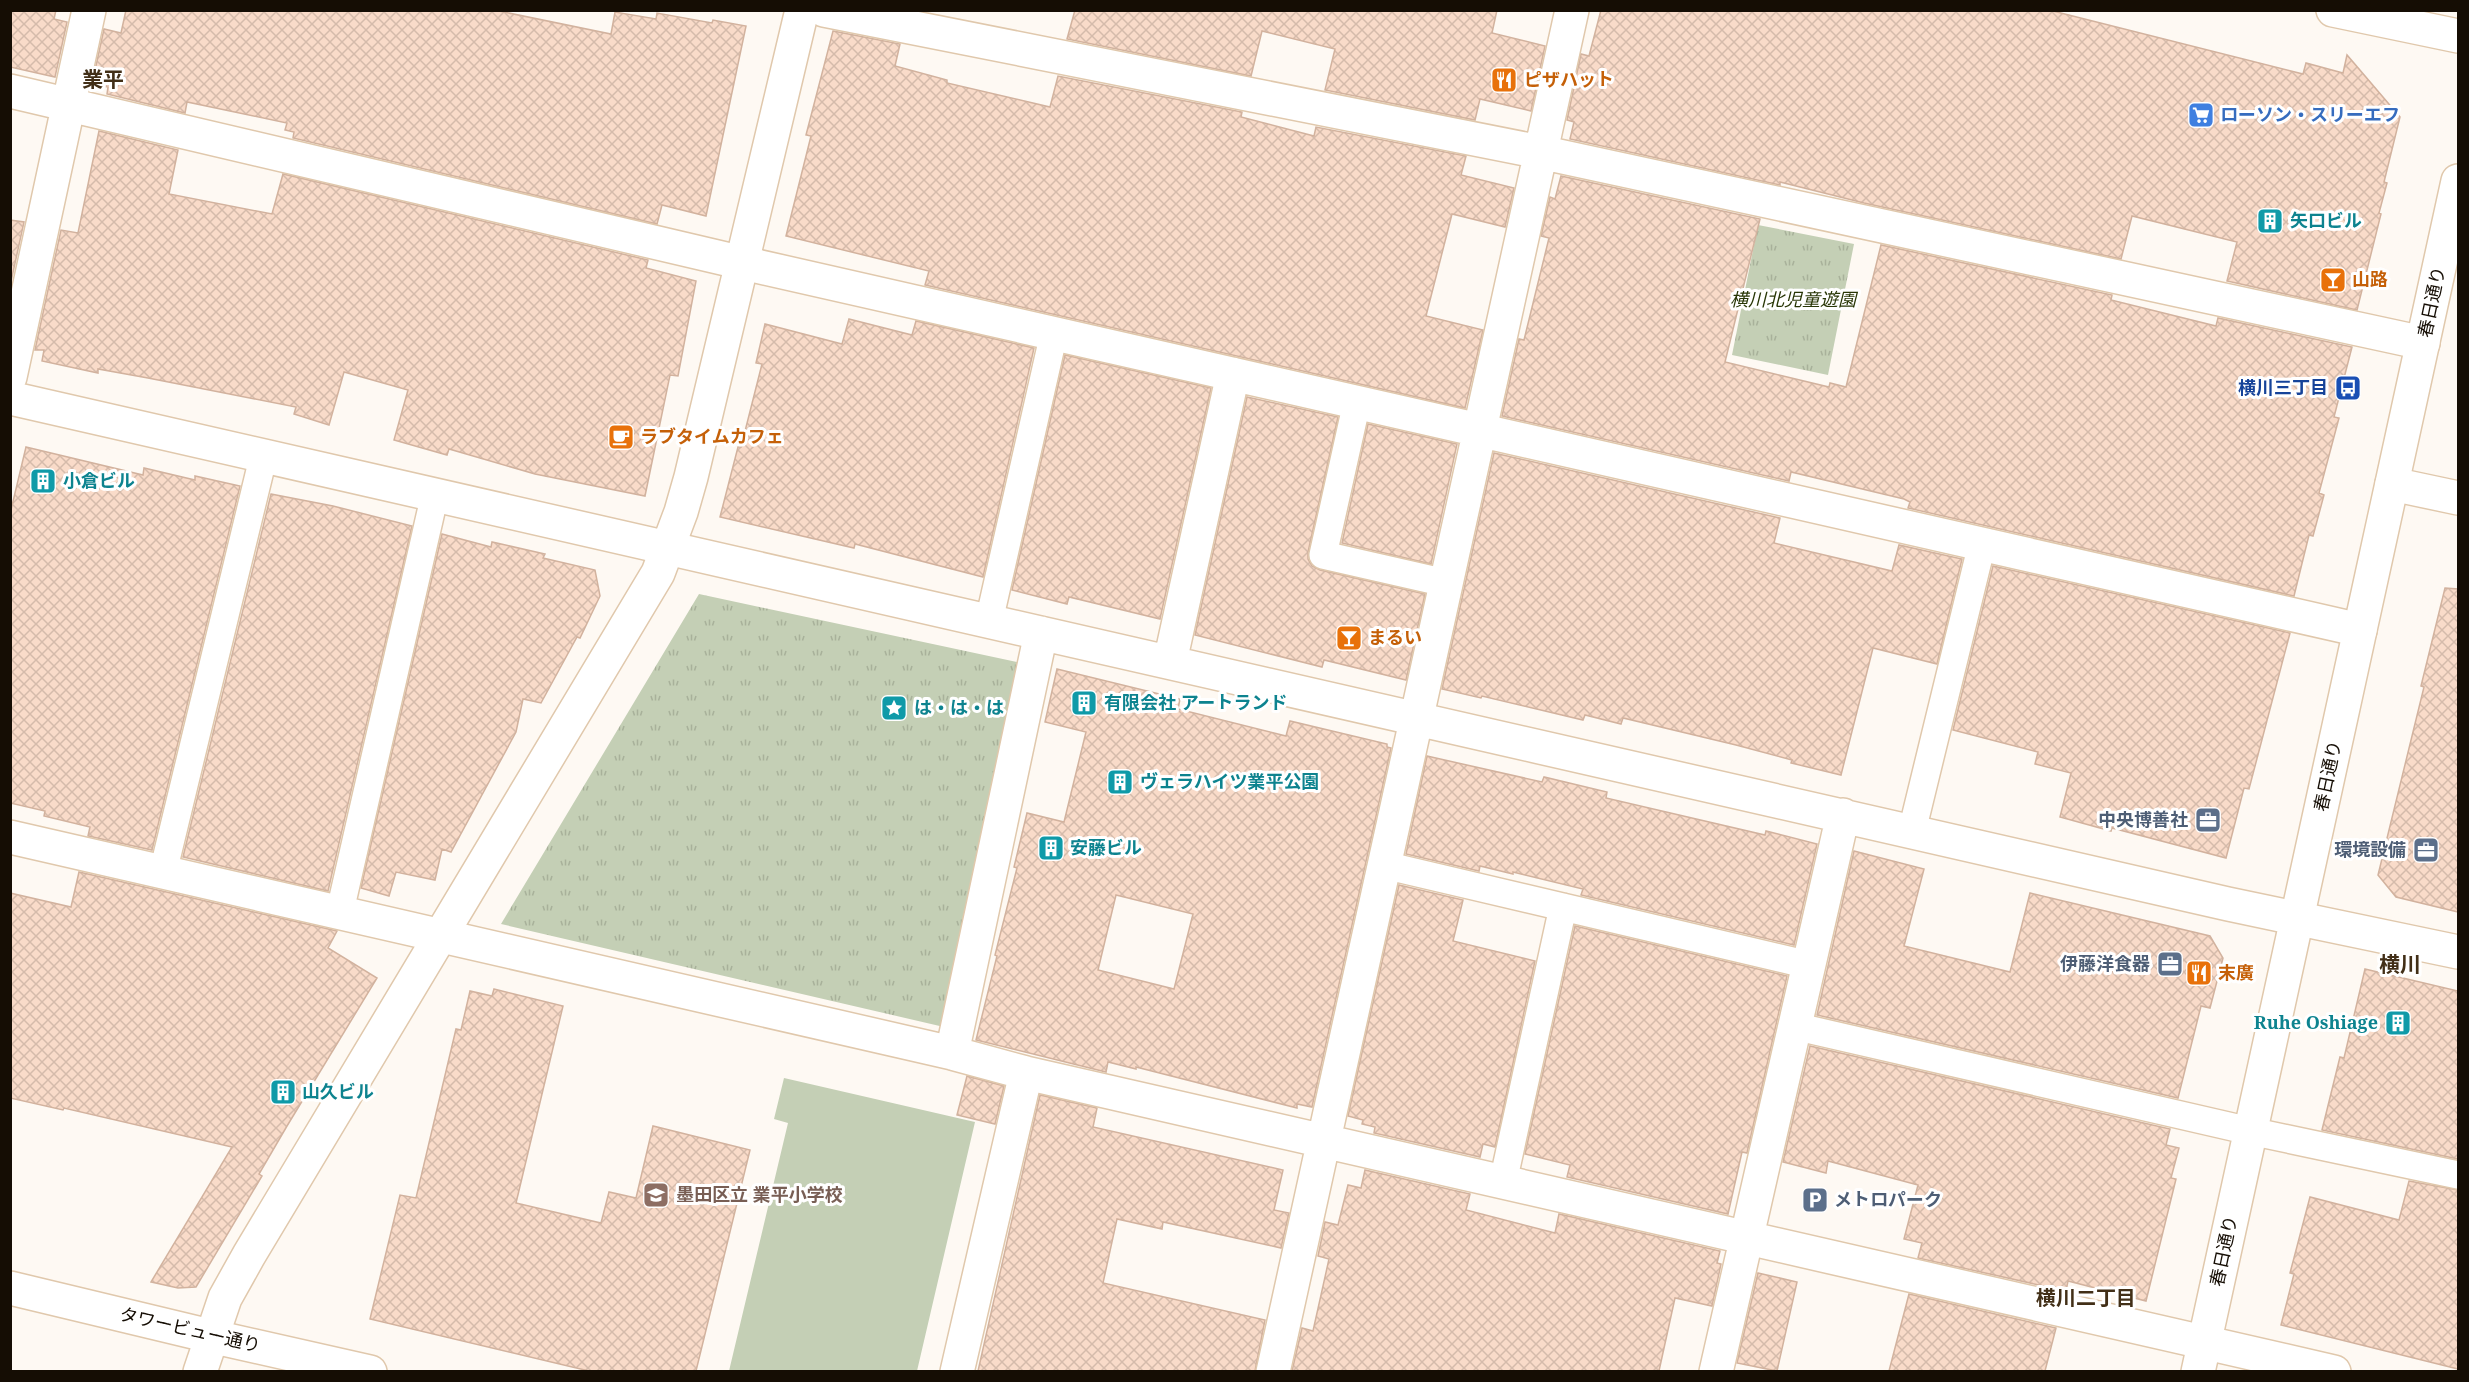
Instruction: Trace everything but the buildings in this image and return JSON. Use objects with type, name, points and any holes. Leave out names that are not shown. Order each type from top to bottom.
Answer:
[{"type":"street","points":[[10,377],[89,10]]},
{"type":"street","points":[[200,1371],[210,1336],[225,1298],[249,1255],[658,573],[669,548],[691,477],[802,10]]},
{"type":"street","points":[[824,10],[1540,152],[2423,343]]},
{"type":"street","points":[[1275,1371],[1572,10]]},
{"type":"street","points":[[2333,10],[2458,36]]},
{"type":"street","points":[[10,91],[743,263],[2360,630]]},
{"type":"street","name":"春日通り","points":[[2201,1357],[2458,181]]},
{"type":"street","points":[[1170,662],[1233,374]]},
{"type":"street","points":[[10,398],[264,454],[2297,919],[2458,952]]},
{"type":"street","points":[[2392,484],[2458,498]]},
{"type":"street","points":[[952,1053],[1041,633]]},
{"type":"street","points":[[1716,1371],[1843,815]]},
{"type":"street","points":[[10,837],[340,911],[952,1053],[1026,1073],[1746,1239],[2201,1357],[2334,1371]]},
{"type":"street","points":[[957,1371],[1026,1073]]},
{"type":"street","name":"タワービュー通り","points":[[10,1287],[210,1336],[370,1371]]},
{"type":"lane","points":[[989,621],[1054,333]]},
{"type":"lane","points":[[1357,402],[1323,555],[1446,583]]},
{"type":"lane","points":[[164,872],[264,454]]},
{"type":"lane","points":[[340,911],[435,494]]},
{"type":"lane","points":[[1912,831],[1982,544]]},
{"type":"lane","points":[[1384,864],[1809,965]]},
{"type":"lane","points":[[1503,1182],[1563,907]]},
{"type":"lane","points":[[1794,1026],[2250,1131],[2458,1175]]},
{"type":"green space","name":"横川北児童遊園","points":[[1758,225],[1854,244],[1828,375],[1732,355]]},
{"type":"green space","points":[[699,594],[1022,663],[944,1027],[501,924]]},
{"type":"green space","points":[[784,1078],[975,1122],[917,1371],[729,1371],[788,1123],[774,1119]]},
{"type":"place","name":"ピザハット","points":[[1504,80]]},
{"type":"place","name":"ローソン・スリーエフ","points":[[2201,115]]},
{"type":"place","name":"矢口ビル","points":[[2270,221]]},
{"type":"place","name":"山路","points":[[2333,280]]},
{"type":"place","name":"横川三丁目","points":[[2348,388]]},
{"type":"place","name":"ラブタイムカフェ","points":[[621,437]]},
{"type":"place","name":"小倉ビル","points":[[43,481]]},
{"type":"place","name":"まるい","points":[[1349,638]]},
{"type":"place","name":"有限会社 アートランド","points":[[1084,703]]},
{"type":"place","name":"は・は・は","points":[[894,708]]},
{"type":"place","name":"ヴェラハイツ業平公園","points":[[1120,782]]},
{"type":"place","name":"中央博善社","points":[[2208,820]]},
{"type":"place","name":"安藤ビル","points":[[1051,848]]},
{"type":"place","name":"環境設備","points":[[2426,850]]},
{"type":"place","name":"伊藤洋食器","points":[[2170,964]]},
{"type":"place","name":"末廣","points":[[2199,973]]},
{"type":"place","name":"Ruhe Oshiage","points":[[2398,1023]]},
{"type":"place","name":"山久ビル","points":[[283,1092]]},
{"type":"place","name":"墨田区立 業平小学校","points":[[656,1195]]},
{"type":"place","name":"メトロパーク","points":[[1815,1200]]},
{"type":"district","name":"業平","points":[[103,80]]},
{"type":"district","name":"横川","points":[[2400,965]]},
{"type":"district","name":"横川二丁目","points":[[2086,1298]]}]
